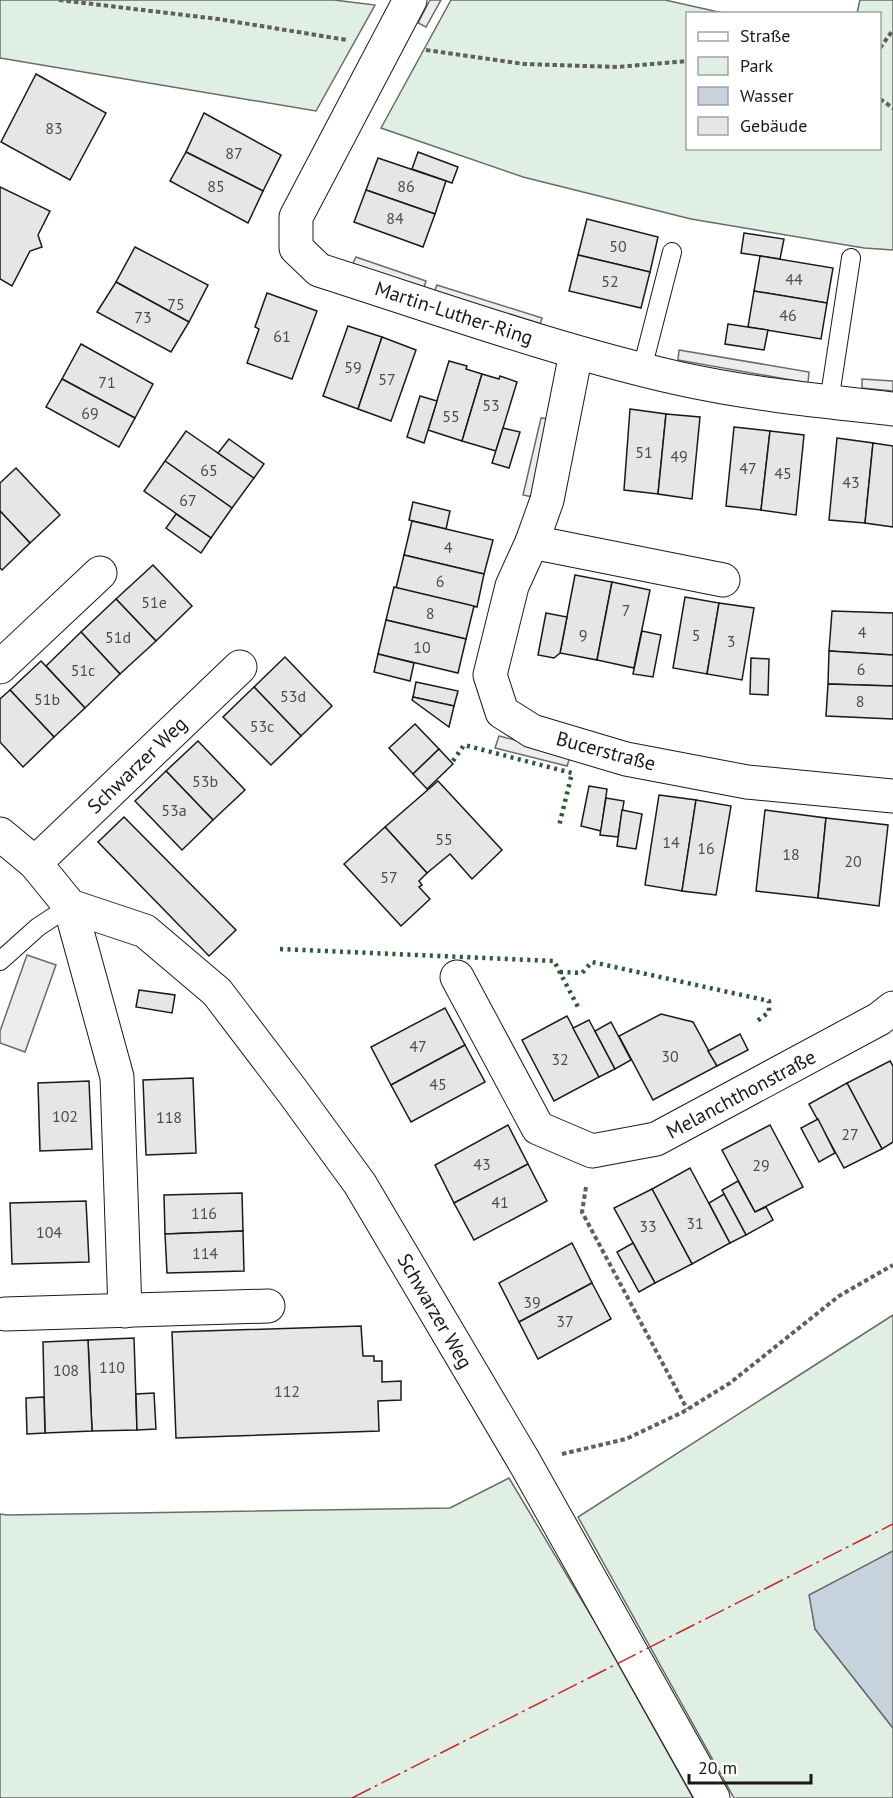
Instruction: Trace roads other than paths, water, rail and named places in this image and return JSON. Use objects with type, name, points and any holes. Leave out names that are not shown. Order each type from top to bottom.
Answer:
[{"type":"street","name":"Martin-Luther-Ring","points":[[410,0],[296,217],[296,248],[319,270],[576,353],[678,378],[756,392],[893,409]]},
{"type":"street","name":"Bucerstraße","points":[[576,353],[547,500],[532,542],[512,586],[490,675],[502,712],[532,731],[626,759],[747,782],[893,796]]},
{"type":"street","points":[[532,542],[723,580]]},
{"type":"street","points":[[0,667],[100,573]]},
{"type":"street","name":"Schwarzer Weg","points":[[35,863],[240,667]]},
{"type":"street","points":[[0,834],[35,863],[69,906],[117,1077],[126,1311]]},
{"type":"street","name":"Schwarzer Weg","points":[[69,906],[145,931],[217,992],[360,1184],[525,1462],[713,1798]]},
{"type":"street","name":"Melanchthonstraße","points":[[457,977],[538,1128],[591,1150],[656,1139],[879,1019],[893,1008]]},
{"type":"street","points":[[5,1314],[268,1306]]},
{"type":"lane","points":[[642,369],[672,252]]},
{"type":"lane","points":[[829,402],[851,258]]},
{"type":"lane","points":[[0,961],[38,927],[69,906]]},
{"type":"water","points":[[893,1551],[893,1728],[815,1629],[809,1595]]}]
